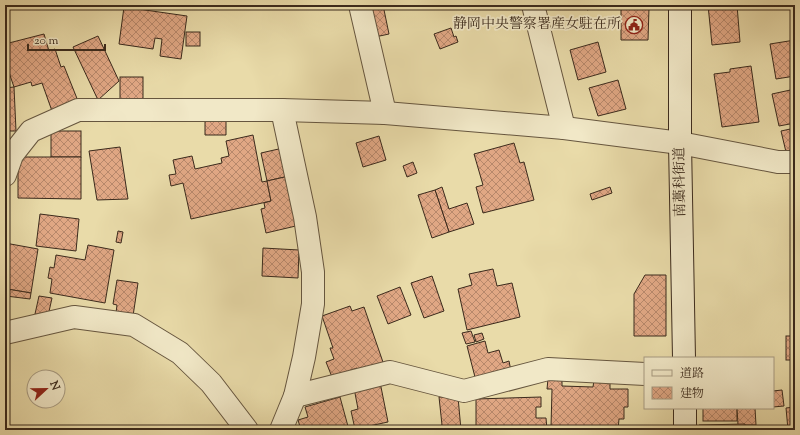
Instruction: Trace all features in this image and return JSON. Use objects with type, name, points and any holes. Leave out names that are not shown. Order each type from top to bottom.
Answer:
[{"type":"street","points":[[360,5],[385,113]]},
{"type":"street","points":[[533,5],[564,128]]},
{"type":"street","name":"南藁科街道","points":[[680,5],[680,143],[684,357]]},
{"type":"street","points":[[5,175],[12,155],[31,131],[78,110],[282,110],[385,113],[564,128],[680,143],[778,162],[795,162]]},
{"type":"street","points":[[281,430],[295,396],[304,357],[313,304],[313,272],[305,217],[282,110]]},
{"type":"street","points":[[5,333],[74,317],[134,325],[180,353],[211,383],[247,430]]},
{"type":"street","points":[[295,396],[390,372],[464,391],[548,369],[644,374]]},
{"type":"street","points":[[685,409],[685,430]]},
{"type":"building","points":[[227,5],[267,5],[267,7],[227,9]]},
{"type":"building","points":[[368,5],[383,5],[389,34],[375,37]]},
{"type":"building","points":[[585,5],[604,5],[587,10]]},
{"type":"building","points":[[708,5],[737,5],[740,42],[712,45]]},
{"type":"building","points":[[124,7],[187,16],[181,59],[160,56],[162,39],[155,38],[153,49],[119,44]]},
{"type":"building","points":[[621,7],[649,8],[648,40],[621,40]]},
{"type":"building","points":[[451,28],[454,37],[456,36],[458,42],[440,49],[434,34]]},
{"type":"building","points":[[186,32],[200,32],[200,46],[186,46]]},
{"type":"building","points":[[44,34],[49,51],[55,49],[61,67],[64,66],[78,101],[52,111],[42,83],[32,86],[31,82],[14,87],[5,61],[5,44]]},
{"type":"building","points":[[98,36],[119,81],[98,100],[73,47]]},
{"type":"building","points":[[795,40],[795,76],[776,79],[770,44]]},
{"type":"building","points":[[598,42],[606,72],[578,80],[570,50]]},
{"type":"building","points":[[751,66],[759,122],[722,127],[714,74],[730,72],[730,69]]},
{"type":"building","points":[[120,77],[143,77],[143,102],[120,102]]},
{"type":"building","points":[[618,80],[626,109],[598,116],[589,88]]},
{"type":"building","points":[[14,87],[16,131],[5,131],[5,88]]},
{"type":"building","points":[[795,89],[795,123],[779,126],[772,94]]},
{"type":"building","points":[[205,120],[226,121],[226,135],[205,135]]},
{"type":"building","points":[[795,128],[795,150],[786,152],[781,131]]},
{"type":"building","points":[[51,131],[81,131],[81,157],[51,157]]},
{"type":"building","points":[[253,135],[262,182],[267,181],[271,201],[191,219],[183,183],[171,186],[169,175],[176,174],[173,160],[192,156],[195,169],[222,163],[221,158],[229,156],[226,141]]},
{"type":"building","points":[[379,136],[386,160],[363,167],[356,143]]},
{"type":"building","points":[[514,143],[520,163],[524,162],[534,200],[483,213],[476,187],[483,185],[474,154]]},
{"type":"building","points":[[120,147],[128,199],[97,200],[89,151]]},
{"type":"building","points":[[283,148],[289,176],[267,181],[261,153]]},
{"type":"building","points":[[18,157],[81,157],[81,199],[18,198]]},
{"type":"building","points":[[413,162],[417,173],[407,177],[403,166]]},
{"type":"building","points":[[289,176],[300,225],[266,233],[261,209],[265,208],[264,203],[271,201],[267,181]]},
{"type":"building","points":[[442,187],[449,209],[467,203],[474,224],[449,232],[435,190]]},
{"type":"building","points":[[610,187],[612,193],[592,200],[590,194]]},
{"type":"building","points":[[435,190],[449,232],[432,238],[418,195]]},
{"type":"building","points":[[40,214],[79,219],[76,251],[36,246]]},
{"type":"building","points":[[118,231],[123,232],[121,243],[116,242]]},
{"type":"building","points":[[5,243],[38,249],[31,293],[7,289],[8,284],[5,284],[7,269],[5,269]]},
{"type":"building","points":[[88,245],[114,250],[105,303],[50,293],[52,279],[48,278],[50,267],[54,268],[56,255],[85,260]]},
{"type":"building","points":[[263,248],[299,250],[298,278],[262,276]]},
{"type":"building","points":[[493,269],[497,286],[512,283],[520,317],[467,330],[458,289],[472,285],[469,274]]},
{"type":"building","points":[[645,275],[666,275],[666,336],[634,336],[634,294]]},
{"type":"building","points":[[432,276],[444,311],[424,318],[411,283]]},
{"type":"building","points":[[117,280],[138,283],[133,316],[116,313],[117,305],[113,304]]},
{"type":"building","points":[[400,287],[411,315],[388,324],[377,296]]},
{"type":"building","points":[[7,289],[31,293],[30,299],[6,296]]},
{"type":"building","points":[[39,296],[52,298],[48,316],[35,314]]},
{"type":"building","points":[[350,306],[352,311],[364,307],[385,368],[359,374],[357,368],[332,377],[326,362],[334,359],[330,348],[333,348],[322,316]]},
{"type":"building","points":[[471,331],[475,342],[466,344],[462,333]]},
{"type":"building","points":[[482,333],[484,339],[476,342],[474,335]]},
{"type":"building","points":[[786,336],[795,336],[795,360],[786,360]]},
{"type":"building","points":[[485,341],[488,353],[499,350],[503,363],[509,361],[511,371],[476,381],[467,346]]},
{"type":"building","points":[[548,379],[562,379],[562,386],[593,387],[594,380],[610,381],[610,389],[628,389],[628,407],[624,407],[624,419],[619,419],[618,430],[551,427],[552,389],[547,389]]},
{"type":"building","points":[[380,382],[388,422],[355,429],[351,411],[358,409],[354,388]]},
{"type":"building","points":[[782,390],[784,406],[774,407],[774,391]]},
{"type":"building","points":[[340,397],[349,430],[301,430],[298,420],[308,417],[305,407]]},
{"type":"building","points":[[439,397],[458,397],[461,430],[437,430],[436,427],[442,425]]},
{"type":"building","points":[[541,397],[541,407],[536,407],[536,418],[546,418],[547,430],[476,430],[476,399]]},
{"type":"building","points":[[795,407],[795,430],[788,430],[786,408]]},
{"type":"building","points":[[703,409],[737,409],[737,421],[703,421]]},
{"type":"building","points":[[737,409],[755,409],[756,425],[738,425]]},
{"type":"building","points":[[745,424],[745,429],[748,430],[699,430],[699,425]]},
{"type":"place","name":"静岡中央警察署産女駐在所","points":[[634,25]]}]
